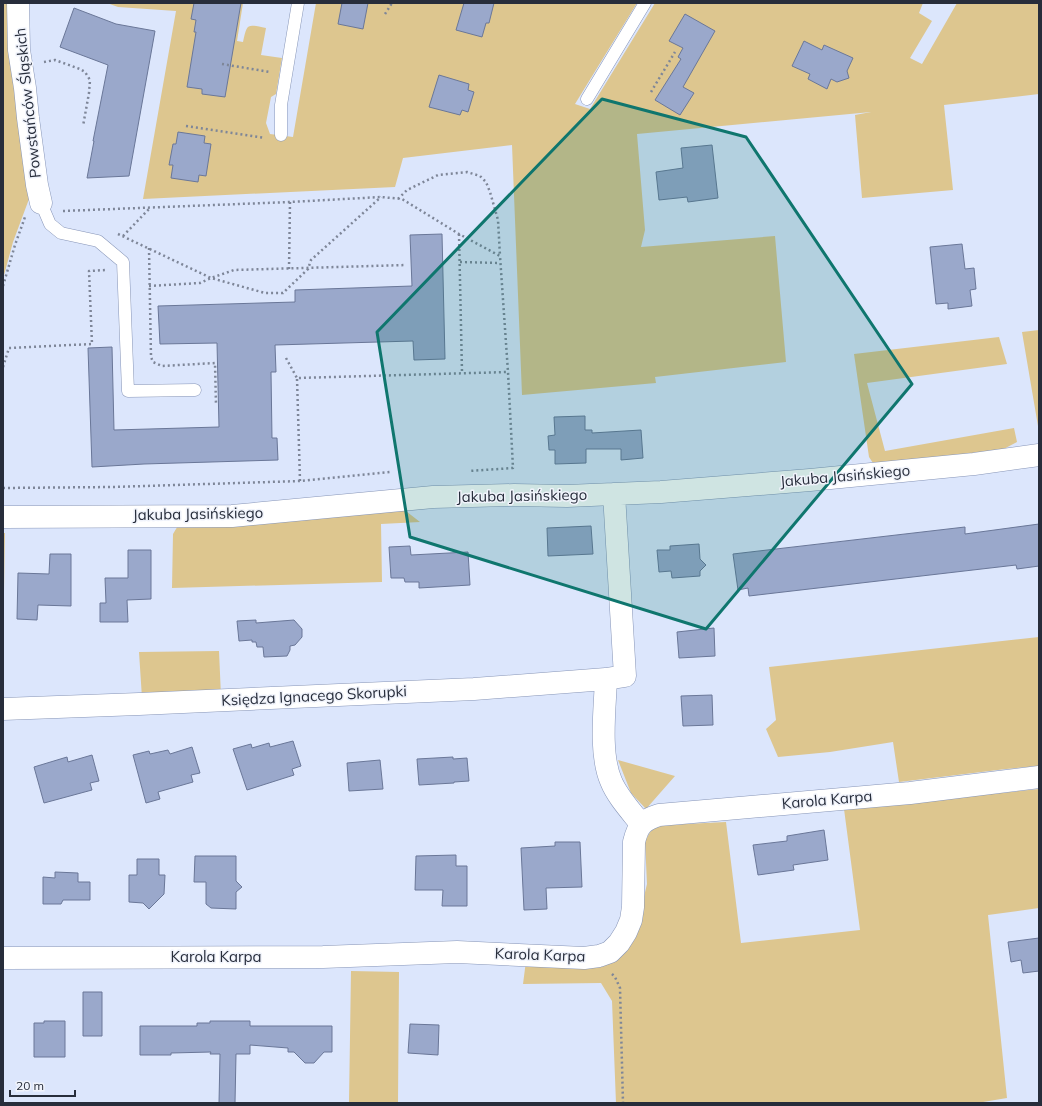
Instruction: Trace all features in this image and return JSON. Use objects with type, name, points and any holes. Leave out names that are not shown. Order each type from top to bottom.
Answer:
[{"type":"street","name":"Powstańców Śląskich","points":[[18,3],[19,50],[21,66],[45,199]]},
{"type":"street","name":"Jakuba Jasińskiego","points":[[3,516],[232,516],[433,497],[514,495],[567,496],[661,492],[810,480],[974,464],[1039,455]]},
{"type":"street","points":[[614,494],[615,678],[604,743],[606,764],[611,781],[619,796],[641,824]]},
{"type":"street","name":"Księdza Ignacego Skorupki","points":[[3,709],[474,689],[615,678]]},
{"type":"street","name":"Karola Karpa","points":[[3,958],[323,957],[457,952],[584,958],[599,956],[610,952],[619,943],[631,920],[633,907],[634,842],[641,824],[650,818],[659,815],[910,793],[1039,777]]},
{"type":"lane","points":[[281,135],[281,106],[298,3]]},
{"type":"lane","points":[[587,99],[645,3]]},
{"type":"lane","points":[[45,199],[50,224],[61,233],[98,241],[124,262],[128,391],[195,390]]},
{"type":"path","points":[[385,14],[392,3]]},
{"type":"path","points":[[651,92],[675,52]]},
{"type":"path","points":[[21,66],[55,60],[85,72],[90,80],[89,93],[82,126]]},
{"type":"path","points":[[222,64],[286,74]]},
{"type":"path","points":[[186,126],[267,138]]},
{"type":"path","points":[[398,199],[407,190],[438,175],[466,172],[480,176],[486,182],[498,220],[513,468],[469,470]]},
{"type":"path","points":[[62,211],[381,197],[402,200],[459,234],[500,256]]},
{"type":"path","points":[[117,233],[211,278],[265,293],[283,293],[308,269],[312,260],[381,197]]},
{"type":"path","points":[[3,286],[15,245],[45,199],[68,215]]},
{"type":"path","points":[[290,202],[290,269]]},
{"type":"path","points":[[123,236],[149,208]]},
{"type":"path","points":[[459,234],[462,372]]},
{"type":"path","points":[[149,248],[151,357],[153,362],[162,366],[216,363],[216,405]]},
{"type":"path","points":[[460,262],[500,263]]},
{"type":"path","points":[[149,286],[200,283],[234,270],[406,265]]},
{"type":"path","points":[[3,367],[9,348],[92,344],[89,271],[124,270]]},
{"type":"path","points":[[286,358],[297,378],[300,481]]},
{"type":"path","points":[[297,378],[462,372],[508,372]]},
{"type":"path","points":[[3,488],[113,487],[300,481],[390,472]]},
{"type":"path","points":[[610,972],[615,977],[620,988],[623,1103]]},
{"type":"highlighted area","points":[[602,99],[746,137],[912,384],[706,629],[410,537],[377,332]]},
{"type":"shaded area","points":[[3,3],[7,3],[32,191],[13,242],[3,279]]},
{"type":"shaded area","points":[[107,3],[243,3],[237,41],[243,42],[249,26],[266,28],[261,55],[282,58],[276,94],[271,97],[266,123],[270,134],[293,137],[316,3],[637,3],[575,104],[590,109],[655,3],[923,3],[919,13],[932,21],[910,58],[922,64],[957,3],[1039,3],[1039,94],[944,105],[953,190],[862,198],[855,115],[871,112],[637,134],[645,230],[641,247],[775,236],[786,362],[655,377],[656,383],[522,395],[512,145],[403,158],[395,187],[143,199],[176,11],[118,7]]},
{"type":"shaded area","points":[[1039,330],[1039,432],[1022,332]]},
{"type":"shaded area","points":[[999,337],[1007,364],[867,383],[885,451],[1014,428],[1017,442],[998,452],[875,466],[869,457],[854,354]]},
{"type":"shaded area","points":[[402,508],[420,522],[381,524],[382,582],[172,588],[173,534],[179,524]]},
{"type":"shaded area","points":[[3,533],[5,533],[3,651]]},
{"type":"shaded area","points":[[1039,637],[1039,766],[899,782],[893,742],[830,752],[778,757],[766,729],[776,720],[769,667]]},
{"type":"shaded area","points":[[219,651],[221,696],[142,698],[139,652]]},
{"type":"shaded area","points":[[618,760],[675,776],[646,809],[631,793]]},
{"type":"shaded area","points":[[1039,789],[1039,908],[988,915],[1007,1098],[977,1103],[616,1103],[612,1001],[601,983],[523,984],[526,961],[600,964],[633,942],[647,884],[645,841],[653,827],[726,822],[741,943],[860,930],[844,809]]},
{"type":"shaded area","points":[[351,971],[399,972],[398,1103],[349,1103]]},
{"type":"building","points":[[194,3],[241,3],[225,97],[202,94],[202,89],[187,87],[196,32],[194,32],[196,20],[191,19]]},
{"type":"building","points":[[342,3],[368,3],[363,29],[338,24]]},
{"type":"building","points":[[464,3],[494,3],[489,23],[486,23],[482,37],[456,30]]},
{"type":"building","points":[[74,8],[116,24],[155,31],[129,176],[87,178],[108,65],[60,47]]},
{"type":"building","points":[[685,14],[715,31],[683,87],[694,93],[680,115],[655,100],[681,59],[678,57],[683,48],[669,41]]},
{"type":"building","points":[[804,41],[822,50],[824,45],[853,58],[847,71],[849,78],[837,82],[831,79],[827,89],[808,79],[810,74],[792,66]]},
{"type":"building","points":[[439,75],[469,84],[468,90],[474,92],[468,112],[462,110],[460,115],[429,107]]},
{"type":"building","points":[[178,132],[205,136],[204,143],[211,144],[206,176],[199,175],[198,182],[171,178],[173,165],[169,165],[173,144],[176,144]]},
{"type":"building","points":[[712,145],[718,198],[688,202],[687,197],[659,200],[656,172],[683,168],[681,148]]},
{"type":"building","points":[[442,234],[445,359],[414,360],[413,341],[275,345],[276,372],[271,372],[272,438],[277,438],[278,460],[92,467],[88,348],[112,347],[114,430],[219,427],[217,343],[160,344],[158,306],[295,302],[295,290],[412,286],[410,235]]},
{"type":"building","points":[[962,244],[965,269],[974,268],[976,289],[970,290],[972,306],[948,309],[948,303],[936,304],[930,247]]},
{"type":"building","points":[[585,416],[585,430],[592,430],[592,433],[641,430],[643,458],[621,460],[621,449],[586,449],[586,463],[555,464],[555,450],[549,450],[548,436],[555,435],[554,417]]},
{"type":"building","points":[[1039,524],[1039,566],[1017,569],[1016,565],[749,596],[748,588],[738,590],[733,554],[965,527],[965,534]]},
{"type":"building","points":[[591,526],[593,554],[548,556],[547,528]]},
{"type":"building","points":[[699,544],[700,559],[706,565],[700,571],[700,576],[672,578],[671,571],[659,572],[657,550],[670,550],[670,546]]},
{"type":"building","points":[[410,546],[411,555],[468,552],[470,585],[419,588],[419,582],[405,582],[404,578],[391,578],[389,547]]},
{"type":"building","points":[[128,550],[151,550],[151,599],[127,600],[128,622],[100,622],[100,603],[106,603],[105,578],[128,578]]},
{"type":"building","points":[[50,554],[71,554],[71,606],[38,605],[37,620],[17,619],[18,573],[49,574]]},
{"type":"building","points":[[256,620],[256,623],[294,620],[302,629],[302,637],[295,645],[290,646],[287,656],[264,657],[263,647],[257,647],[256,642],[252,642],[252,640],[239,641],[237,621]]},
{"type":"building","points":[[714,628],[715,656],[679,658],[677,632]]},
{"type":"building","points":[[712,695],[713,725],[683,726],[681,696]]},
{"type":"building","points":[[293,741],[301,766],[292,769],[294,775],[247,790],[233,749],[251,744],[252,748],[269,743],[270,747]]},
{"type":"building","points":[[192,747],[200,773],[191,775],[193,782],[158,792],[160,799],[146,803],[133,755],[149,751],[150,754],[168,750],[170,754]]},
{"type":"building","points":[[92,755],[99,781],[90,783],[92,790],[44,803],[34,767],[67,757],[68,762]]},
{"type":"building","points":[[453,757],[453,759],[467,758],[469,781],[419,785],[417,759]]},
{"type":"building","points":[[380,760],[383,789],[349,791],[347,763]]},
{"type":"building","points":[[824,830],[828,860],[793,865],[794,870],[758,875],[753,845],[787,841],[787,836]]},
{"type":"building","points":[[555,842],[580,842],[582,887],[546,888],[547,909],[524,910],[521,848],[555,846]]},
{"type":"building","points":[[456,855],[456,866],[467,866],[467,906],[442,906],[443,890],[415,890],[416,856]]},
{"type":"building","points":[[195,856],[236,856],[236,881],[242,887],[236,892],[236,909],[211,908],[206,904],[206,882],[194,882]]},
{"type":"building","points":[[137,859],[159,859],[159,875],[165,875],[164,894],[149,909],[143,903],[129,902],[129,875],[137,875]]},
{"type":"building","points":[[55,872],[78,873],[78,882],[90,882],[90,900],[63,900],[61,904],[43,904],[43,877],[55,878]]},
{"type":"building","points":[[1039,938],[1039,971],[1023,973],[1021,960],[1011,962],[1008,942]]},
{"type":"building","points":[[83,992],[102,992],[102,1036],[83,1036]]},
{"type":"building","points":[[44,1021],[65,1021],[65,1057],[34,1057],[34,1023],[44,1023]]},
{"type":"building","points":[[210,1021],[250,1021],[250,1026],[332,1026],[332,1052],[324,1052],[314,1063],[305,1063],[294,1052],[288,1052],[288,1048],[250,1045],[250,1054],[236,1054],[235,1103],[219,1103],[220,1054],[210,1054],[211,1052],[171,1053],[171,1055],[140,1055],[140,1026],[197,1026],[197,1023],[210,1023]]},
{"type":"building","points":[[410,1024],[439,1025],[438,1055],[408,1053]]}]
